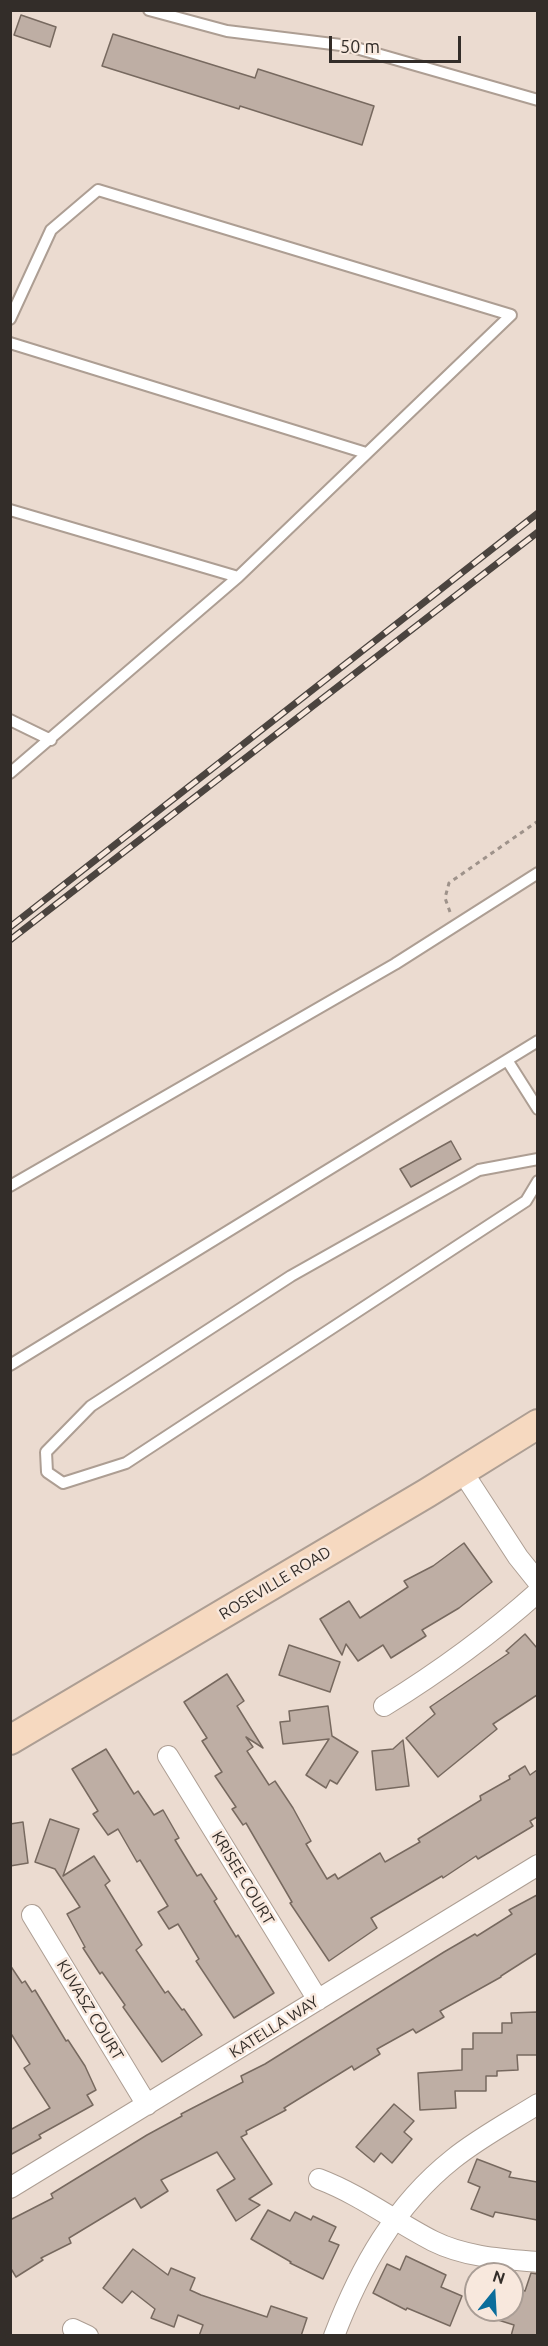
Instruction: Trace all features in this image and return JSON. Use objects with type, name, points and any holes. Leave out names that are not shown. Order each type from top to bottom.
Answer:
[{"type":"main road","name":"ROSEVILLE ROAD","points":[[10,1740],[537,1424]]},
{"type":"street","points":[[462,1471],[537,1582]]},
{"type":"street","points":[[384,1706],[431,1677],[476,1644],[537,1592]]},
{"type":"street","name":"KRISEE COURT","points":[[168,1756],[318,2000]]},
{"type":"street","name":"KATELLA WAY","points":[[10,2188],[537,1865]]},
{"type":"street","name":"KUVASZ COURT","points":[[32,1915],[147,2105]]},
{"type":"street","points":[[334,2336],[356,2283],[377,2244],[395,2218],[427,2182],[453,2159],[537,2104]]},
{"type":"street","points":[[319,2179],[346,2189],[434,2242],[486,2257],[537,2262]]},
{"type":"lane","points":[[149,10],[227,31],[349,46],[537,100]]},
{"type":"lane","points":[[10,319],[51,230],[98,190],[511,315],[238,577],[10,773]]},
{"type":"lane","points":[[10,343],[366,453]]},
{"type":"lane","points":[[10,510],[238,577]]},
{"type":"lane","points":[[10,720],[51,740]]},
{"type":"lane","points":[[10,1186],[387,969],[537,873]]},
{"type":"lane","points":[[10,1365],[537,1041]]},
{"type":"lane","points":[[507,1059],[537,1109]]},
{"type":"lane","points":[[537,1159],[479,1170],[291,1276],[91,1406],[46,1452],[47,1472],[63,1483],[126,1463],[526,1201],[537,1181]]},
{"type":"path","points":[[458,925],[448,909],[445,898],[450,883],[537,821]]},
{"type":"building","points":[[21,15],[56,27],[50,47],[14,35]]},
{"type":"building","points":[[113,34],[255,78],[258,69],[374,106],[362,145],[240,106],[239,109],[102,66]]},
{"type":"building","points":[[451,1141],[461,1159],[411,1187],[400,1169]]},
{"type":"building","points":[[464,1543],[492,1582],[459,1608],[422,1630],[426,1636],[391,1658],[383,1645],[358,1661],[346,1644],[342,1655],[320,1619],[349,1601],[360,1618],[408,1587],[404,1581],[433,1566]]},
{"type":"building","points":[[525,1634],[537,1648],[537,1695],[493,1724],[497,1729],[438,1777],[406,1738],[435,1714],[430,1707],[509,1653],[506,1651]]},
{"type":"building","points":[[289,1645],[340,1662],[330,1692],[279,1675]]},
{"type":"building","points":[[227,1674],[244,1701],[237,1706],[263,1748],[246,1737],[253,1747],[247,1751],[269,1785],[275,1781],[293,1808],[311,1841],[306,1844],[327,1879],[335,1874],[338,1879],[380,1853],[385,1862],[420,1842],[418,1839],[481,1800],[480,1796],[510,1779],[509,1776],[525,1766],[530,1775],[537,1770],[537,1817],[530,1821],[533,1826],[478,1859],[476,1856],[443,1878],[442,1876],[371,1918],[377,1928],[329,1961],[290,1903],[292,1902],[246,1823],[243,1825],[232,1809],[236,1807],[215,1776],[222,1772],[202,1741],[207,1738],[184,1702]]},
{"type":"building","points":[[328,1706],[332,1736],[358,1752],[337,1784],[330,1780],[326,1788],[306,1775],[329,1739],[283,1744],[280,1722],[290,1721],[289,1711]]},
{"type":"building","points":[[403,1740],[409,1786],[376,1790],[372,1751],[393,1749]]},
{"type":"building","points":[[106,1749],[134,1794],[138,1791],[154,1815],[163,1810],[179,1838],[175,1840],[197,1876],[201,1874],[217,1899],[214,1901],[236,1937],[238,1935],[274,1993],[234,2018],[196,1961],[199,1959],[178,1924],[169,1929],[158,1912],[168,1906],[140,1860],[137,1862],[118,1829],[108,1835],[93,1814],[98,1811],[72,1769]]},
{"type":"building","points":[[50,1819],[79,1829],[63,1876],[94,1856],[110,1881],[105,1885],[142,1945],[136,1950],[165,1993],[168,1991],[182,2010],[184,2009],[202,2035],[162,2062],[123,2007],[125,2005],[83,1948],[85,1947],[67,1914],[80,1907],[55,1869],[35,1862]]},
{"type":"building","points":[[23,1822],[28,1863],[10,1866],[10,1824]]},
{"type":"building","points":[[537,1895],[537,1953],[501,1977],[440,2011],[444,2017],[416,2033],[413,2029],[377,2049],[380,2054],[354,2070],[352,2066],[284,2108],[286,2110],[246,2131],[247,2134],[241,2137],[272,2184],[249,2199],[260,2205],[236,2221],[217,2190],[235,2179],[217,2152],[161,2180],[168,2191],[141,2208],[135,2198],[69,2238],[71,2243],[41,2258],[43,2260],[16,2277],[10,2267],[10,2220],[53,2198],[51,2194],[182,2116],[181,2114],[243,2082],[241,2076],[265,2064],[444,1952],[475,1934],[477,1936],[512,1914],[509,1910]]},
{"type":"building","points":[[10,1965],[22,1983],[25,1981],[32,1992],[35,1990],[66,2041],[68,2040],[85,2066],[96,2090],[87,2095],[93,2105],[39,2135],[41,2138],[10,2155],[10,2130],[50,2108],[24,2068],[30,2064],[10,2032]]},
{"type":"building","points":[[537,2012],[537,2055],[517,2055],[518,2070],[497,2071],[497,2076],[486,2076],[486,2091],[455,2091],[456,2108],[420,2110],[418,2073],[462,2070],[462,2049],[473,2049],[473,2033],[502,2033],[502,2023],[512,2023],[511,2013]]},
{"type":"building","points":[[394,2104],[414,2121],[404,2132],[412,2139],[392,2163],[381,2153],[374,2162],[356,2147]]},
{"type":"building","points":[[477,2159],[511,2172],[509,2177],[537,2182],[537,2220],[495,2212],[493,2217],[471,2209],[480,2187],[468,2182]]},
{"type":"building","points":[[268,2210],[290,2221],[295,2212],[311,2220],[313,2216],[336,2227],[329,2241],[339,2245],[323,2279],[290,2263],[251,2239]]},
{"type":"building","points":[[133,2249],[168,2275],[171,2268],[195,2278],[190,2290],[201,2295],[267,2317],[271,2306],[307,2318],[301,2336],[199,2336],[203,2325],[178,2315],[174,2327],[151,2318],[155,2309],[132,2291],[122,2303],[103,2288]]},
{"type":"building","points":[[406,2256],[446,2275],[441,2287],[462,2296],[450,2326],[407,2308],[406,2310],[373,2293],[387,2264],[400,2270]]},
{"type":"building","points":[[531,2273],[537,2274],[537,2336],[511,2336],[514,2325],[504,2322],[524,2322],[525,2291]]},
{"type":"railway","points":[[10,927],[538,513]]},
{"type":"railway","points":[[10,940],[538,532]]}]
